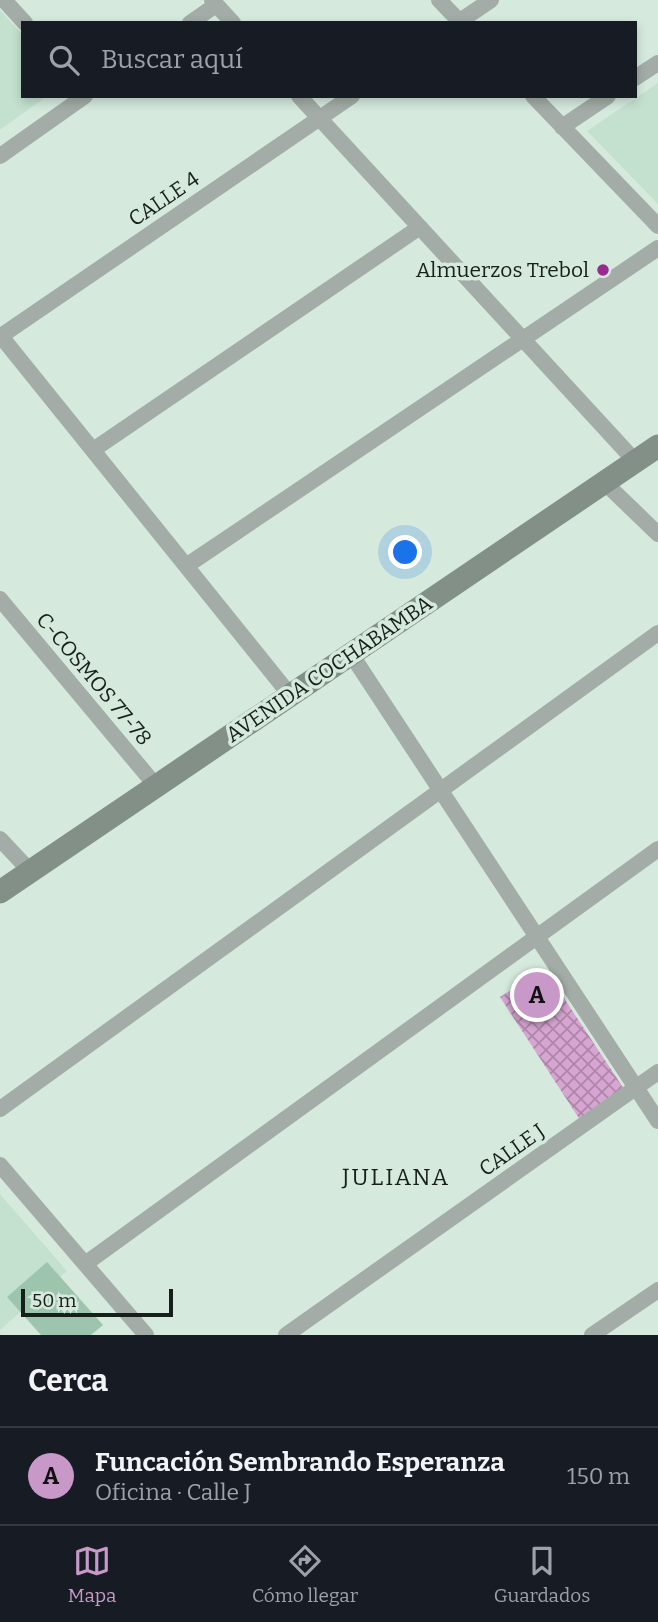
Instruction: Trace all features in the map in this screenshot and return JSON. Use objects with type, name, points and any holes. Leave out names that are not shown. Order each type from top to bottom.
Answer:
[{"type":"main road","name":"AVENIDA COCHABAMBA","points":[[0,892],[658,446]]},
{"type":"street","points":[[4,0],[24,21]]},
{"type":"street","points":[[439,0],[458,21]]},
{"type":"street","points":[[460,21],[491,0]]},
{"type":"street","points":[[192,21],[214,2],[231,21]]},
{"type":"street","points":[[637,77],[658,63]]},
{"type":"street","points":[[0,156],[82,98]]},
{"type":"street","points":[[301,98],[635,461]]},
{"type":"street","name":"CALLE 4","points":[[0,336],[349,98]]},
{"type":"street","points":[[535,98],[658,226]]},
{"type":"street","points":[[562,127],[605,98]]},
{"type":"street","points":[[93,450],[421,227]]},
{"type":"street","points":[[186,566],[658,248]]},
{"type":"street","points":[[0,336],[290,695]]},
{"type":"street","points":[[604,482],[658,534]]},
{"type":"street","name":"C-COSMOS 77-78","points":[[0,598],[156,786]]},
{"type":"street","points":[[0,1109],[658,633]]},
{"type":"street","points":[[351,654],[658,1121]]},
{"type":"street","points":[[0,839],[30,871]]},
{"type":"street","points":[[85,1264],[658,849]]},
{"type":"street","name":"CALLE J","points":[[286,1335],[658,1072]]},
{"type":"street","points":[[0,1165],[146,1335]]},
{"type":"street","points":[[592,1335],[658,1290]]},
{"type":"shaded area","points":[[0,10],[21,33],[21,98],[44,98],[0,130]]},
{"type":"shaded area","points":[[658,83],[658,204],[587,131]]},
{"type":"shaded area","points":[[0,1194],[67,1271],[0,1330]]},
{"type":"shaded area","points":[[47,1262],[103,1325],[91,1335],[41,1335],[7,1297]]},
{"type":"building","points":[[533,976],[550,977],[628,1095],[584,1126],[500,997]]},
{"type":"place","name":"Almuerzos Trebol","points":[[603,270]]},
{"type":"place","name":"Funcación Sembrando Esperanza","points":[[537,995]]},
{"type":"district","name":"JULIANA","points":[[396,1177]]}]
